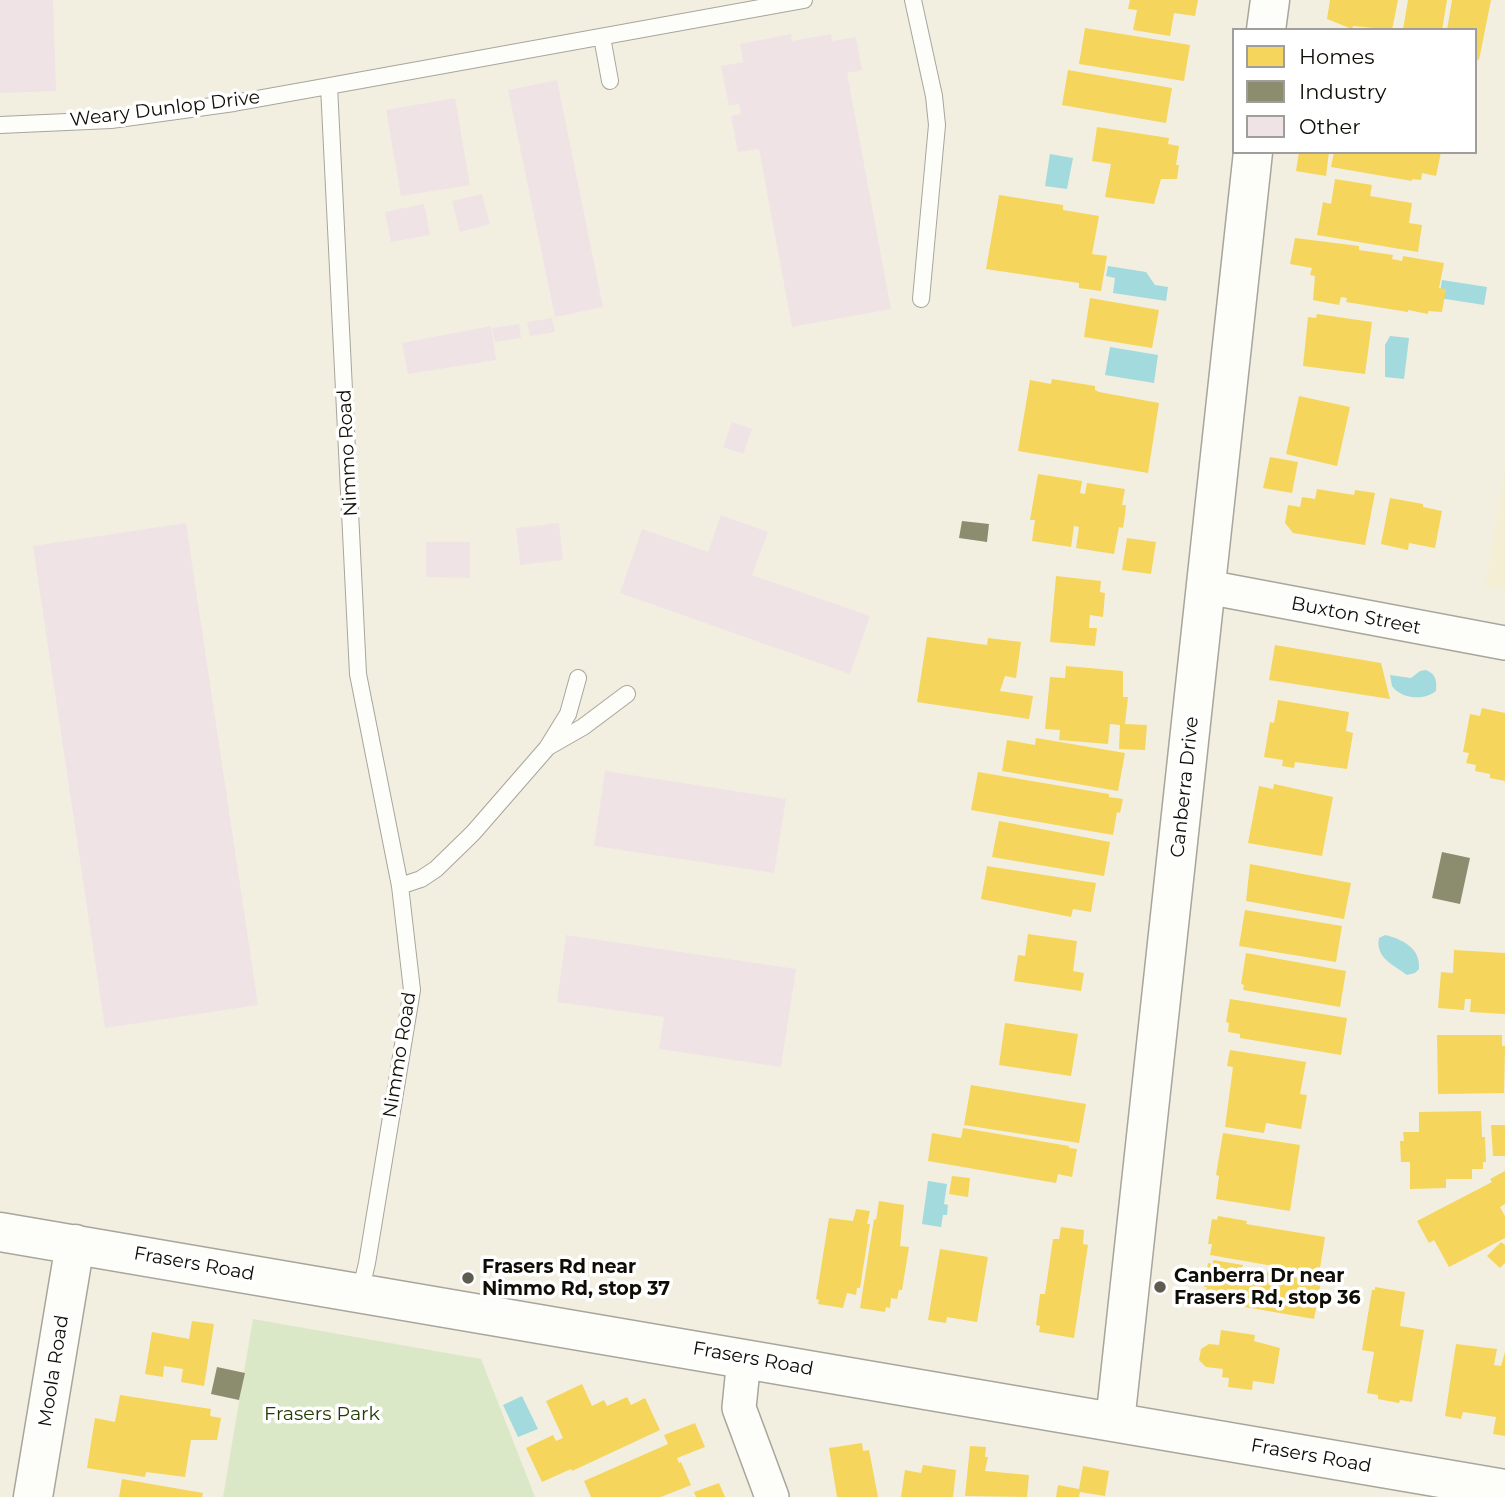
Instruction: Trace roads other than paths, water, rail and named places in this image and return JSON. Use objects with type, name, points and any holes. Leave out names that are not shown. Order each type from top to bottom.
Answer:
[{"type":"street","points":[[1266,28],[1270,0]]},
{"type":"street","name":"Canberra Drive","points":[[1115,1422],[1253,154]]},
{"type":"street","name":"Buxton Street","points":[[1207,587],[1505,643]]},
{"type":"street","name":"Frasers Road","points":[[0,1232],[1505,1489]]},
{"type":"street","name":"Moola Road","points":[[33,1497],[75,1244]]},
{"type":"street","points":[[744,1358],[739,1408],[772,1497]]},
{"type":"lane","points":[[329,86],[804,0]]},
{"type":"lane","points":[[913,0],[934,96],[937,125],[921,299]]},
{"type":"lane","points":[[602,37],[610,81]]},
{"type":"lane","name":"Weary Dunlop Drive","points":[[0,125],[111,120],[234,103],[329,86]]},
{"type":"lane","name":"Nimmo Road","points":[[329,86],[358,674],[400,886],[412,990],[360,1293]]},
{"type":"lane","points":[[400,886],[421,879],[436,869],[473,833],[547,748],[568,714],[578,678]]},
{"type":"lane","points":[[547,748],[583,727],[627,694]]},
{"type":"water","points":[[1050,154],[1073,158],[1067,189],[1045,186]]},
{"type":"water","points":[[1108,266],[1146,272],[1155,285],[1168,287],[1166,301],[1113,293],[1115,278],[1106,276]]},
{"type":"water","points":[[1442,280],[1487,287],[1484,305],[1439,298]]},
{"type":"water","points":[[1390,336],[1409,338],[1404,379],[1385,377],[1385,345]]},
{"type":"water","points":[[1110,347],[1158,355],[1154,383],[1105,375]]},
{"type":"water","points":[[1426,670],[1436,681],[1436,691],[1431,694],[1407,696],[1392,686],[1390,675],[1411,678]]},
{"type":"water","points":[[1385,935],[1404,942],[1414,950],[1419,962],[1419,969],[1415,973],[1407,975],[1383,956],[1379,938]]},
{"type":"water","points":[[928,1181],[947,1184],[944,1204],[948,1205],[947,1215],[943,1215],[941,1227],[922,1224]]},
{"type":"water","points":[[522,1396],[538,1429],[518,1437],[503,1405]]},
{"type":"place","name":"Frasers Rd near Nimmo Rd, stop 37","points":[[468,1278]]},
{"type":"place","name":"Canberra Dr near Frasers Rd, stop 36","points":[[1160,1287]]},
{"type":"park label","name":"Frasers Park","points":[[322,1414]]}]
